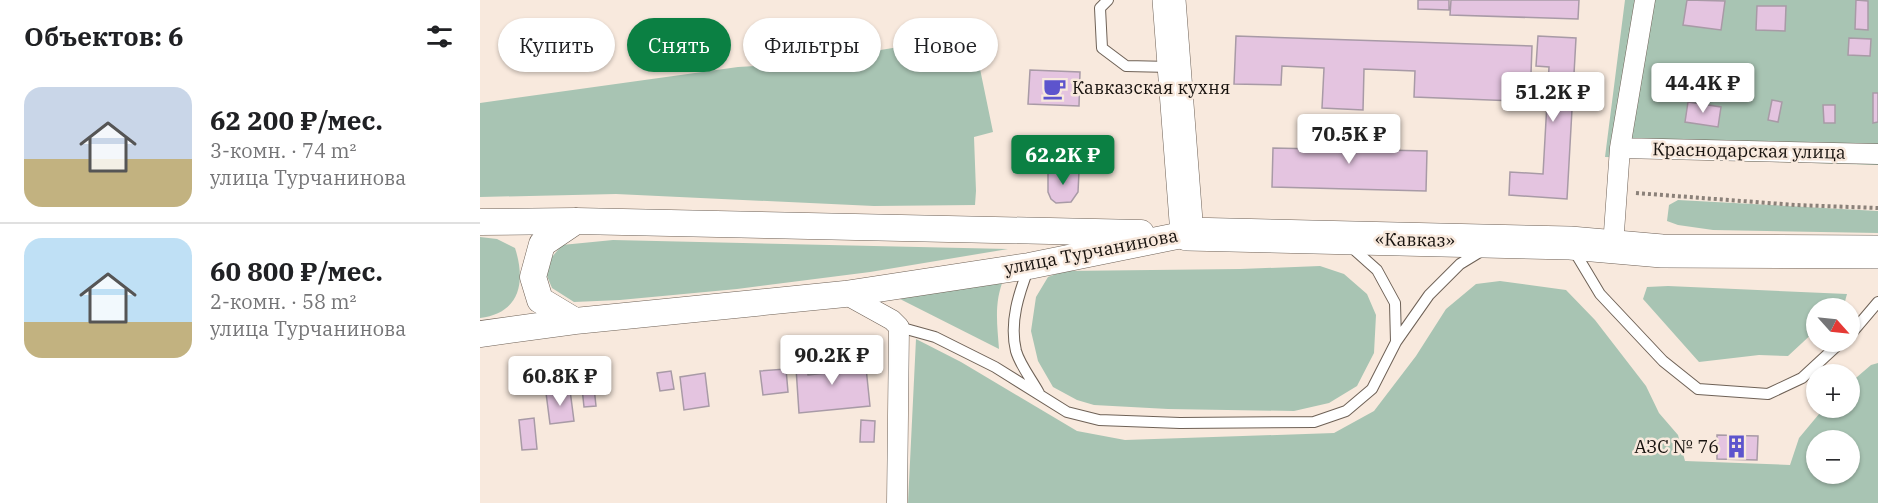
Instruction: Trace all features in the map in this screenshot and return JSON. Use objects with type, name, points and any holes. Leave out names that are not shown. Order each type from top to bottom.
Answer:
[{"type":"highway","points":[[1169,0],[1187,234]]},
{"type":"highway","name":"«Кавказ»","points":[[1187,234],[1570,243],[1662,250],[1878,252]]},
{"type":"street","points":[[1613,246],[1620,148],[1645,0]]},
{"type":"street","name":"Краснодарская улица","points":[[1620,148],[1878,154]]},
{"type":"street","points":[[575,321],[540,300],[533,278],[542,244],[576,221]]},
{"type":"street","name":"улица Турчанинова","points":[[480,222],[576,221],[1187,234]]},
{"type":"street","name":"улица Турчанинова","points":[[480,334],[575,321],[845,294],[1029,266],[1187,234]]},
{"type":"street","points":[[845,294],[892,320],[899,327],[897,503]]},
{"type":"lane","points":[[1108,0],[1101,8],[1102,48],[1126,66],[1175,67]]},
{"type":"lane","points":[[1341,238],[1377,270],[1395,303],[1396,342]]},
{"type":"lane","points":[[899,327],[935,337],[995,367],[1067,412],[1099,420],[1180,423],[1314,422],[1346,411],[1372,389],[1396,342],[1429,295],[1460,264],[1496,242]]},
{"type":"lane","points":[[1570,243],[1600,294],[1663,361],[1698,388],[1768,394],[1802,378],[1830,352]]},
{"type":"lane","points":[[1029,266],[1021,286],[1013,324],[1016,352],[1041,396]]},
{"type":"lane","points":[[1860,323],[1878,302]]},
{"type":"path","points":[[1617,192],[1795,205],[1878,208]]},
{"type":"green space","points":[[1625,0],[1878,0],[1878,165],[1605,157]]},
{"type":"green space","points":[[893,48],[893,72],[981,72],[993,132],[974,137],[975,205],[874,206],[616,194],[480,197],[480,103],[702,72],[731,72],[731,68],[738,67],[743,67],[743,72],[881,72],[881,50]]},
{"type":"green space","points":[[1678,200],[1878,211],[1878,233],[1713,230],[1678,225],[1667,221],[1669,205]]},
{"type":"green space","points":[[480,237],[497,239],[515,248],[520,273],[517,294],[512,303],[504,310],[480,318]]},
{"type":"green space","points":[[613,240],[1008,249],[870,272],[737,289],[620,300],[574,302],[552,288],[547,276],[547,263],[562,245]]},
{"type":"green space","points":[[1320,266],[1344,274],[1367,294],[1376,315],[1374,353],[1357,386],[1329,403],[1294,411],[1094,405],[1077,400],[1053,387],[1038,361],[1031,331],[1036,297],[1048,277],[1064,271]]},
{"type":"green space","points":[[1004,278],[997,304],[999,349],[896,297]]},
{"type":"green space","points":[[1500,281],[1566,290],[1595,320],[1646,386],[1659,413],[1678,435],[1685,461],[1790,465],[1799,438],[1816,418],[1860,418],[1860,374],[1871,365],[1878,363],[1878,503],[908,503],[916,339],[961,362],[1077,431],[1125,440],[1334,433],[1374,411],[1416,356],[1446,309],[1476,284]]},
{"type":"green space","points":[[1647,287],[1847,294],[1846,298],[1806,298],[1806,339],[1788,356],[1759,355],[1699,362],[1643,299]]},
{"type":"building","points":[[1418,0],[1449,0],[1449,10],[1418,9]]},
{"type":"building","points":[[1451,0],[1579,0],[1578,19],[1450,15]]},
{"type":"building","points":[[1687,0],[1725,1],[1721,30],[1683,25]]},
{"type":"building","points":[[1856,0],[1868,1],[1868,30],[1855,29]]},
{"type":"building","points":[[1757,6],[1786,6],[1785,31],[1756,30]]},
{"type":"building","points":[[1236,36],[1532,46],[1531,74],[1516,74],[1515,101],[1414,97],[1415,71],[1364,69],[1363,110],[1322,108],[1324,68],[1282,66],[1281,85],[1234,84]]},
{"type":"building","points":[[1538,36],[1576,38],[1567,199],[1509,195],[1510,172],[1543,174],[1549,67],[1536,66]]},
{"type":"building","points":[[1849,38],[1871,39],[1870,56],[1848,55]]},
{"type":"building","name":"Кавказская кухня","points":[[1030,70],[1080,72],[1079,106],[1028,104]]},
{"type":"building","points":[[1873,93],[1878,93],[1878,122],[1873,123]]},
{"type":"building","points":[[1772,100],[1782,102],[1778,122],[1768,120]]},
{"type":"building","points":[[1688,102],[1721,107],[1718,127],[1685,122]]},
{"type":"building","points":[[1823,105],[1835,105],[1835,123],[1824,123]]},
{"type":"building","points":[[1317,128],[1354,129],[1354,138],[1385,139],[1384,150],[1427,151],[1426,191],[1272,187],[1273,148],[1317,149]]},
{"type":"building","points":[[1048,171],[1079,172],[1078,192],[1071,202],[1056,203],[1051,199],[1048,192]]},
{"type":"building","points":[[805,352],[808,375],[826,373],[825,362],[865,358],[870,406],[799,413],[795,353]]},
{"type":"building","points":[[786,369],[788,392],[763,395],[760,371]]},
{"type":"building","points":[[671,371],[674,389],[660,391],[657,373]]},
{"type":"building","points":[[705,373],[709,406],[684,410],[680,377]]},
{"type":"building","points":[[594,387],[596,406],[584,407],[582,388]]},
{"type":"building","points":[[570,390],[574,421],[550,424],[546,393]]},
{"type":"building","points":[[534,418],[537,449],[522,450],[519,420]]},
{"type":"building","points":[[861,420],[875,421],[874,442],[860,442]]},
{"type":"building","name":"АЗС № 76","points":[[1717,435],[1758,436],[1757,460],[1717,459]]},
{"type":"place","name":"Кавказская кухня","points":[[1054,88]]},
{"type":"place","name":"АЗС № 76","points":[[1737,447]]}]
